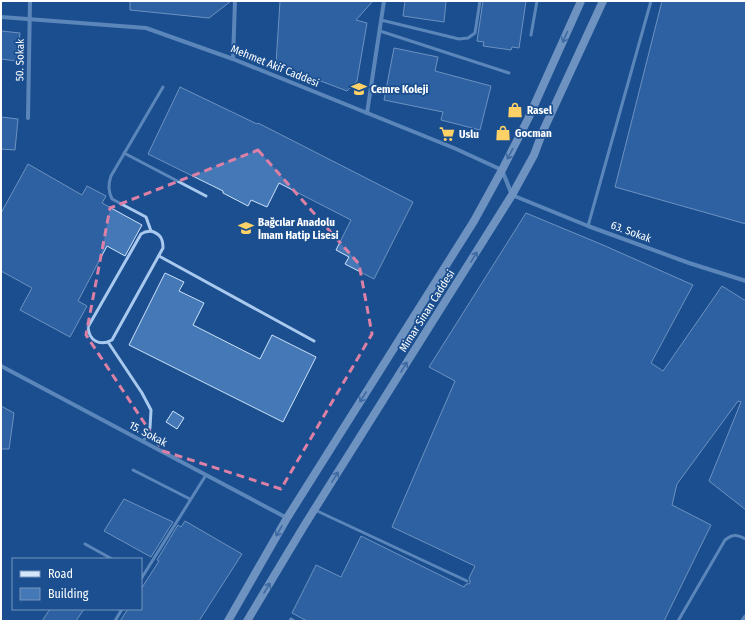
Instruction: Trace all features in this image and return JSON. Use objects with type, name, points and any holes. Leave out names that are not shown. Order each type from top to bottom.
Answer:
[{"type":"main road","name":"Mimar Sinan Caddesi","points":[[228,621],[287,518],[474,221],[528,119],[581,1]]},
{"type":"main road","name":"Mimar Sinan Caddesi","points":[[246,621],[512,195],[534,155],[543,131],[603,1]]},
{"type":"street","name":"50. Sokak","points":[[28,118],[30,1]]},
{"type":"street","points":[[233,58],[235,1]]},
{"type":"street","points":[[367,113],[384,1]]},
{"type":"street","name":"Mehmet Akif Caddesi","points":[[1,17],[146,28],[233,58],[454,148],[502,170]]},
{"type":"street","points":[[502,170],[512,195]]},
{"type":"street","name":"63. Sokak","points":[[512,195],[588,226],[689,263],[746,281]]},
{"type":"street","name":"15. Sokak","points":[[1,366],[287,518]]},
{"type":"lane","points":[[381,20],[463,39],[472,36],[475,33],[480,1]]},
{"type":"lane","points":[[531,35],[537,1]]},
{"type":"lane","points":[[588,226],[650,1]]},
{"type":"lane","points":[[380,31],[509,73]]},
{"type":"lane","points":[[151,231],[146,217],[112,199],[108,188],[111,176],[163,87]]},
{"type":"lane","points":[[124,153],[206,196]]},
{"type":"lane","points":[[151,231],[156,233],[162,239],[163,248],[159,256],[112,340],[108,342],[95,341],[88,332],[88,327],[141,234],[151,231]]},
{"type":"lane","points":[[159,256],[314,341]]},
{"type":"lane","points":[[108,342],[142,393],[151,410],[150,428],[143,442]]},
{"type":"lane","points":[[133,470],[190,499]]},
{"type":"lane","points":[[142,575],[206,475]]},
{"type":"lane","points":[[315,510],[467,581]]},
{"type":"lane","points":[[678,621],[725,540],[729,537],[737,535],[746,539]]},
{"type":"lane","points":[[85,544],[110,558]]},
{"type":"lane","points":[[115,621],[121,610]]},
{"type":"lane","points":[[290,621],[294,621]]},
{"type":"highlighted area","points":[[258,150],[359,264],[372,334],[281,489],[163,451],[86,335],[110,208]]},
{"type":"building","points":[[130,1],[231,1],[209,18],[130,10]]},
{"type":"building","points":[[280,1],[373,1],[356,20],[367,23],[357,81],[347,91],[276,64]]},
{"type":"building","points":[[405,1],[446,1],[444,22],[403,16]]},
{"type":"building","points":[[483,1],[526,1],[519,48],[512,47],[511,50],[483,46],[484,42],[477,41]]},
{"type":"building","points":[[662,1],[746,1],[746,224],[615,187]]},
{"type":"building","points":[[1,31],[20,33],[17,61],[1,59]]},
{"type":"building","points":[[394,48],[438,57],[435,71],[491,86],[480,130],[441,120],[443,112],[384,100]]},
{"type":"building","name":"Bağcılar Anadolu İmam Hatip Lisesi","points":[[180,87],[257,124],[258,123],[413,202],[374,279],[345,264],[349,257],[336,250],[351,220],[279,183],[267,207],[251,200],[248,206],[223,193],[223,191],[148,154]]},
{"type":"building","points":[[1,117],[18,119],[15,150],[1,149]]},
{"type":"building","points":[[28,164],[82,195],[87,186],[106,196],[102,203],[142,225],[125,256],[107,246],[78,301],[87,306],[70,337],[20,310],[32,288],[1,271],[1,213]]},
{"type":"building","points":[[526,213],[693,285],[651,363],[663,371],[722,286],[746,301],[746,510],[709,481],[741,402],[738,401],[677,484],[672,505],[711,525],[664,621],[307,621],[292,613],[316,565],[341,577],[361,536],[464,587],[466,584],[470,583],[469,578],[475,566],[392,527],[455,381],[429,367]]},
{"type":"building","points":[[165,273],[184,282],[179,291],[204,303],[193,325],[260,359],[272,335],[316,357],[283,422],[129,345]]},
{"type":"building","points":[[1,406],[14,413],[9,449],[1,449]]},
{"type":"building","points":[[173,411],[184,418],[177,429],[166,422]]},
{"type":"building","points":[[124,499],[173,522],[151,557],[104,531]]},
{"type":"building","points":[[185,521],[242,554],[199,621],[120,621],[127,610],[142,610],[142,587],[159,561],[157,560],[178,525],[181,527]]},
{"type":"building","points":[[49,610],[83,610],[76,621],[42,621]]},
{"type":"place","name":"Cemre Koleji","points":[[359,89]]},
{"type":"place","name":"Rasel","points":[[515,110]]},
{"type":"place","name":"Gocman","points":[[503,133]]},
{"type":"place","name":"Uslu","points":[[447,134]]},
{"type":"place","name":"Bağcılar Anadolu İmam Hatip Lisesi","points":[[246,228]]}]
